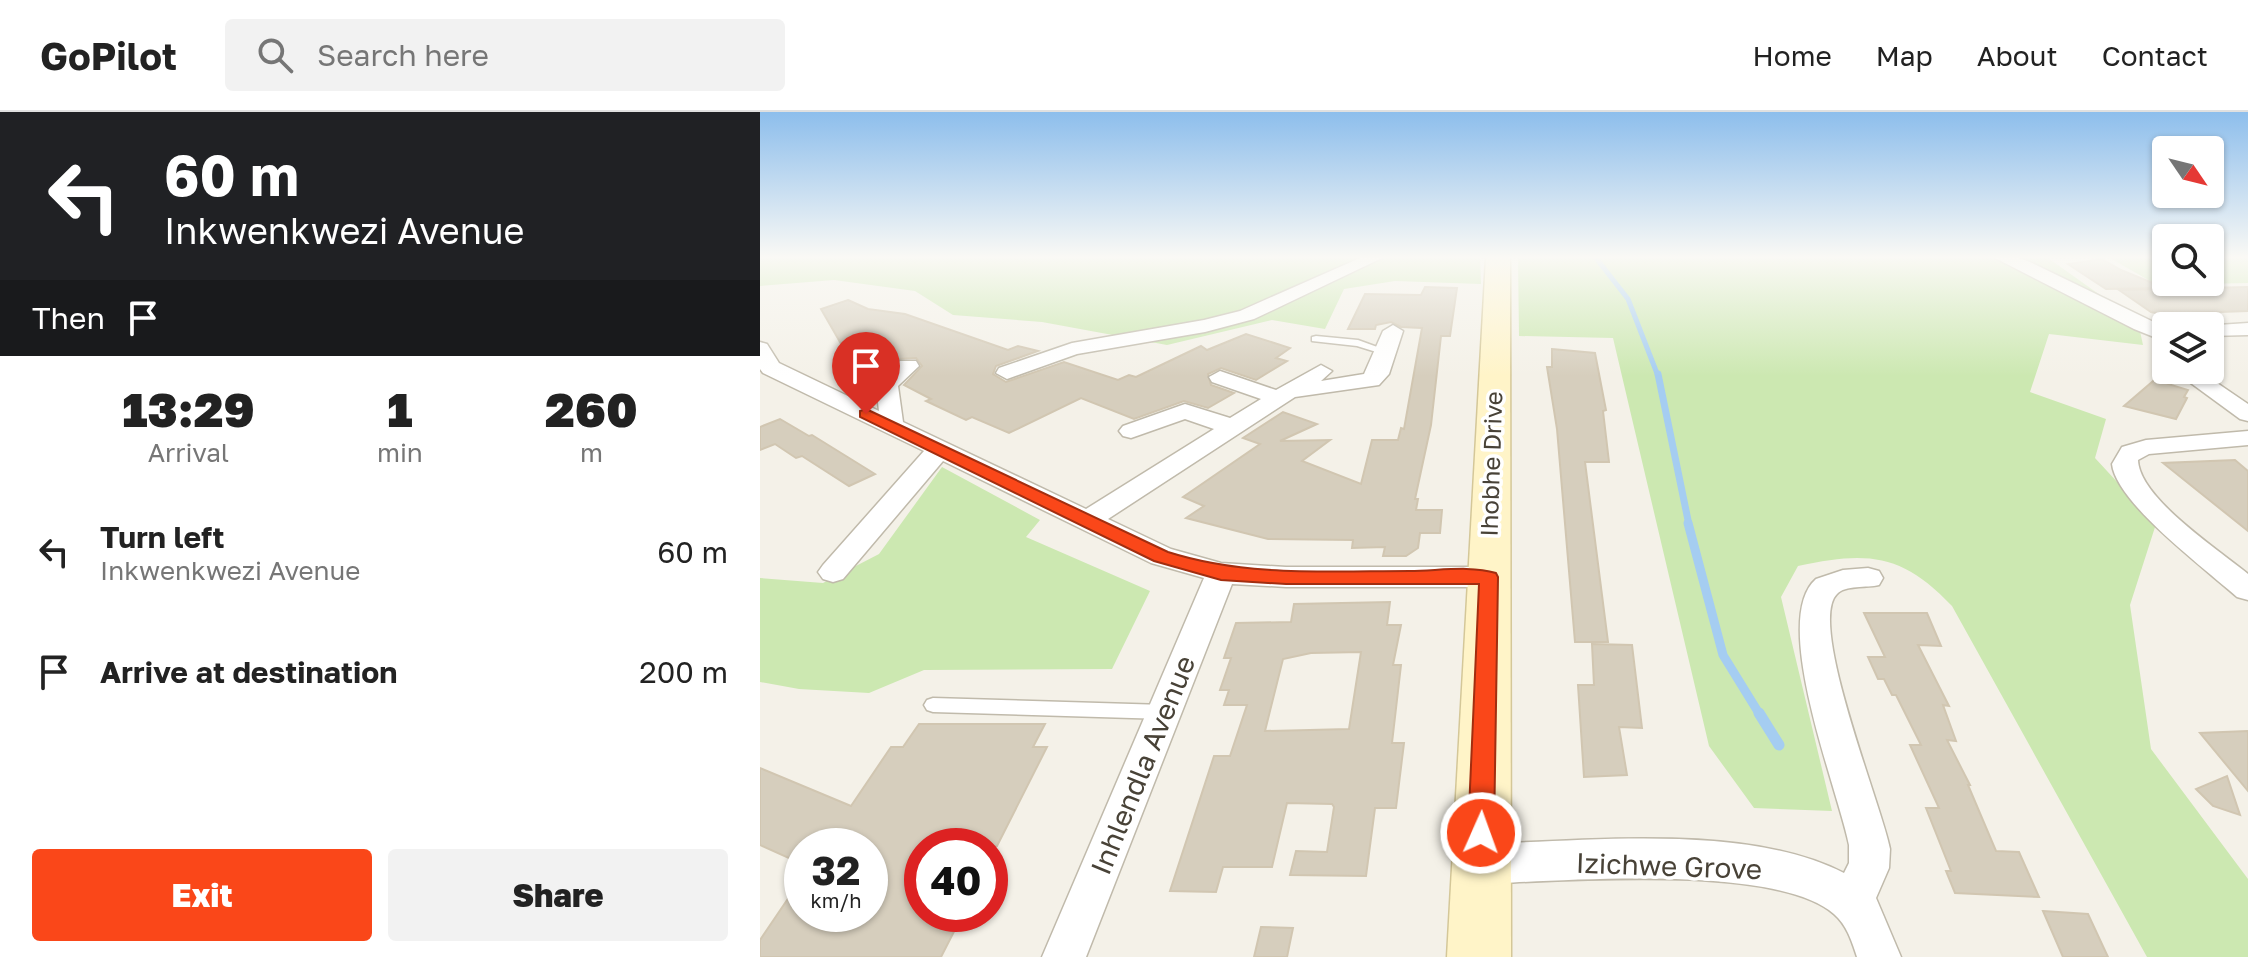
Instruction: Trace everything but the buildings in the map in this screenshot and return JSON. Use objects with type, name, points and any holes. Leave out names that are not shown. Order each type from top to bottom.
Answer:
[{"type":"street","points":[[1007,373],[1072,349],[1205,326],[1247,315],[1286,297]]},
{"type":"street","name":"Ihobhe Drive","points":[[1479,957],[1497,297]]},
{"type":"street","points":[[2085,297],[2152,333]]},
{"type":"street","points":[[2224,330],[2248,329]]},
{"type":"street","points":[[1220,377],[1282,395],[1364,383],[1378,374],[1390,341]]},
{"type":"street","points":[[760,348],[763,360],[771,368],[1161,556],[1221,573],[1286,577],[1489,577]]},
{"type":"street","points":[[890,425],[887,385],[908,366]]},
{"type":"street","points":[[1089,519],[1321,371]]},
{"type":"street","points":[[2204,384],[2248,414]]},
{"type":"street","points":[[1131,431],[1185,411],[1233,427]]},
{"type":"street","points":[[2248,438],[2146,447],[2125,459],[2124,468],[2129,479],[2149,501],[2248,590]]},
{"type":"street","points":[[833,572],[938,451]]},
{"type":"street","name":"Inhlendla Avenue","points":[[1064,957],[1221,573]]},
{"type":"street","points":[[1850,900],[1864,882],[1871,860],[1859,801],[1817,664],[1814,608],[1819,592],[1832,583],[1868,578]]},
{"type":"street","name":"Izichwe Grove","points":[[1480,864],[1733,864],[1813,878],[1850,900],[1874,938],[1879,957]]},
{"type":"lane","points":[[1316,339],[1358,343],[1390,341]]},
{"type":"lane","points":[[933,705],[1165,712]]},
{"type":"green space","points":[[925,297],[1340,297],[1325,329],[1272,320],[1167,345],[1042,322],[953,315]]},
{"type":"green space","points":[[1519,297],[2103,297],[2138,322],[2143,345],[2049,334],[2030,392],[2106,419],[2095,458],[2156,524],[2130,605],[2151,749],[2248,879],[2248,957],[2147,957],[1952,606],[1917,575],[1882,560],[1844,558],[1798,566],[1781,597],[1832,811],[1754,808],[1709,746],[1613,338],[1519,336]]},
{"type":"green space","points":[[942,467],[1040,520],[1026,537],[1150,591],[1112,669],[924,670],[869,693],[799,689],[760,682],[760,578],[823,583],[879,554]]},
{"type":"waterway","points":[[1627,297],[1658,376]]},
{"type":"waterway","points":[[1658,374],[1689,525]]},
{"type":"waterway","points":[[1688,523],[1723,655],[1760,715]]},
{"type":"waterway","points":[[1759,713],[1779,745]]},
{"type":"route","points":[[866,414],[1161,556],[1194,567],[1221,573],[1286,577],[1489,577],[1481,833]]}]
